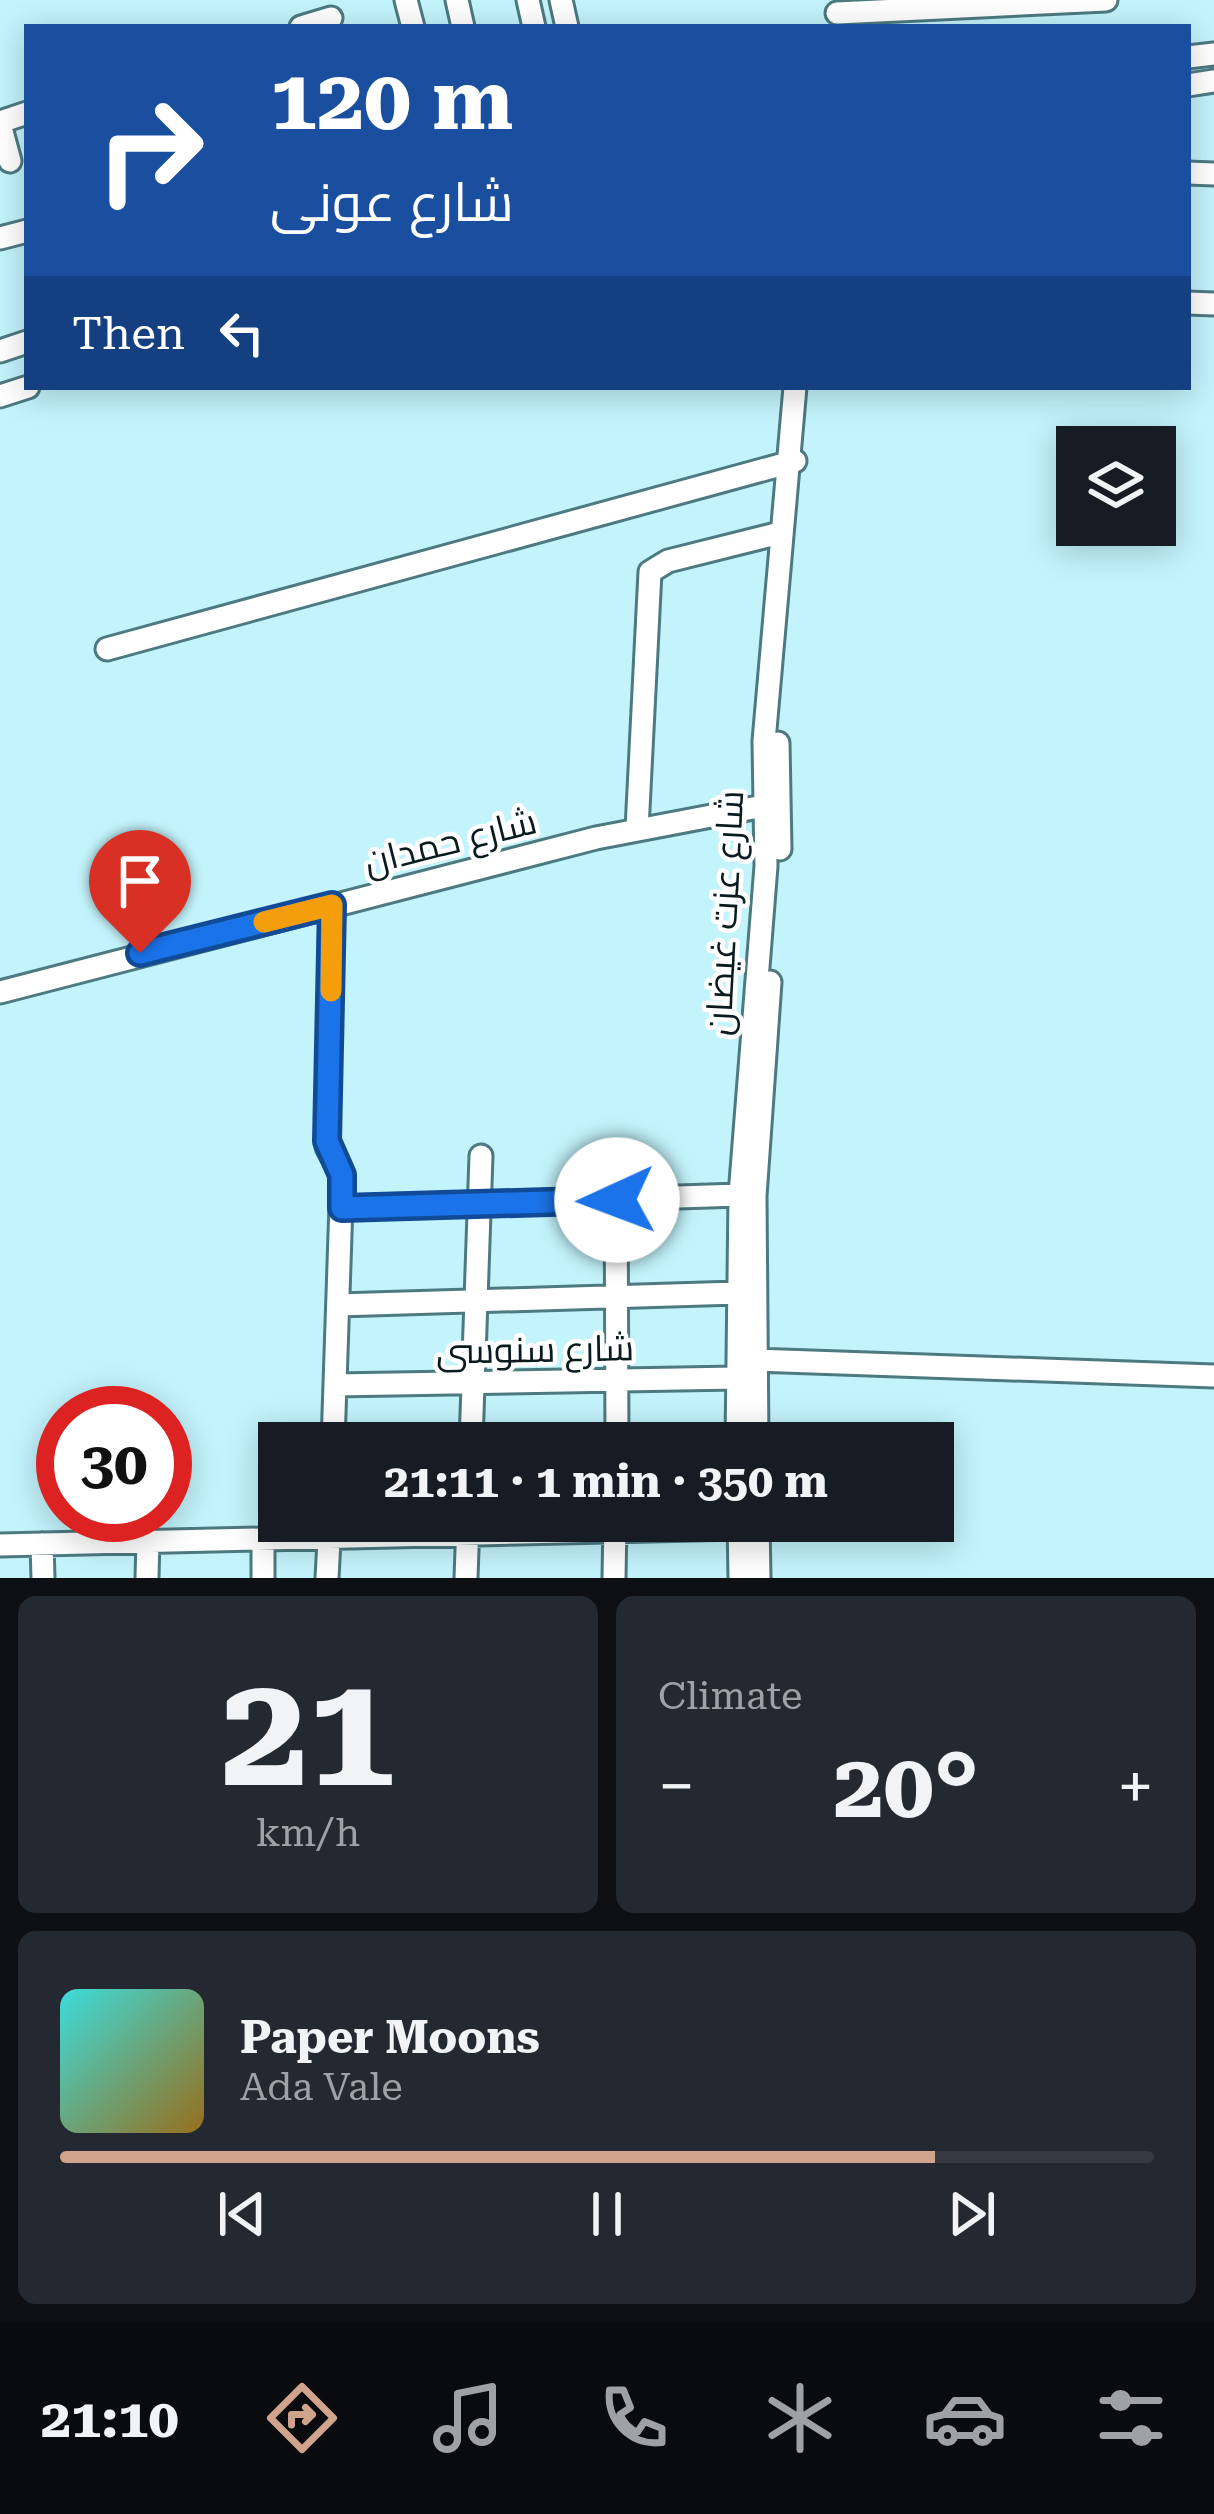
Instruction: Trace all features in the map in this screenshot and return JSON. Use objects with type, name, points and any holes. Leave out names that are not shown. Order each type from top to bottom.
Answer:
[{"type":"street","points":[[843,13],[1106,0]]},
{"type":"street","points":[[0,123],[12,160]]},
{"type":"street","name":"شارع عزت غيضان","points":[[737,1422],[740,1195],[782,664],[795,390]]},
{"type":"street","name":"شارع عزت غيضان","points":[[756,1422],[756,1174],[772,805],[764,741],[780,533],[806,390]]},
{"type":"street","points":[[106,649],[792,462]]},
{"type":"street","points":[[638,829],[650,572],[668,562],[780,533]]},
{"type":"street","name":"شارع حمدان","points":[[0,992],[638,829],[772,805]]},
{"type":"street","points":[[332,905],[327,1141],[342,1175],[334,1422]]},
{"type":"street","points":[[471,1422],[481,1156]]},
{"type":"street","points":[[616,1158],[617,1422]]},
{"type":"street","points":[[342,1208],[740,1195]]},
{"type":"street","points":[[338,1305],[736,1293]]},
{"type":"street","points":[[755,1360],[1214,1376]]},
{"type":"street","name":"شارع سنوسى","points":[[335,1385],[736,1378]]},
{"type":"street","points":[[192,1539],[258,1538]]},
{"type":"street","points":[[0,1546],[84,1542]]},
{"type":"street","points":[[147,1578],[148,1542]]},
{"type":"street","points":[[263,1542],[263,1578]]},
{"type":"street","points":[[327,1578],[328,1542]]},
{"type":"street","points":[[466,1578],[467,1542]]},
{"type":"street","points":[[614,1578],[615,1542]]},
{"type":"street","points":[[740,1578],[743,1542]]},
{"type":"street","points":[[750,1542],[759,1578]]},
{"type":"street","points":[[42,1544],[43,1578]]},
{"type":"slow traffic","points":[[264,922],[332,905],[331,991]]},
{"type":"route","points":[[140,953],[332,905],[327,1147],[342,1175],[342,1208],[617,1200]]}]
